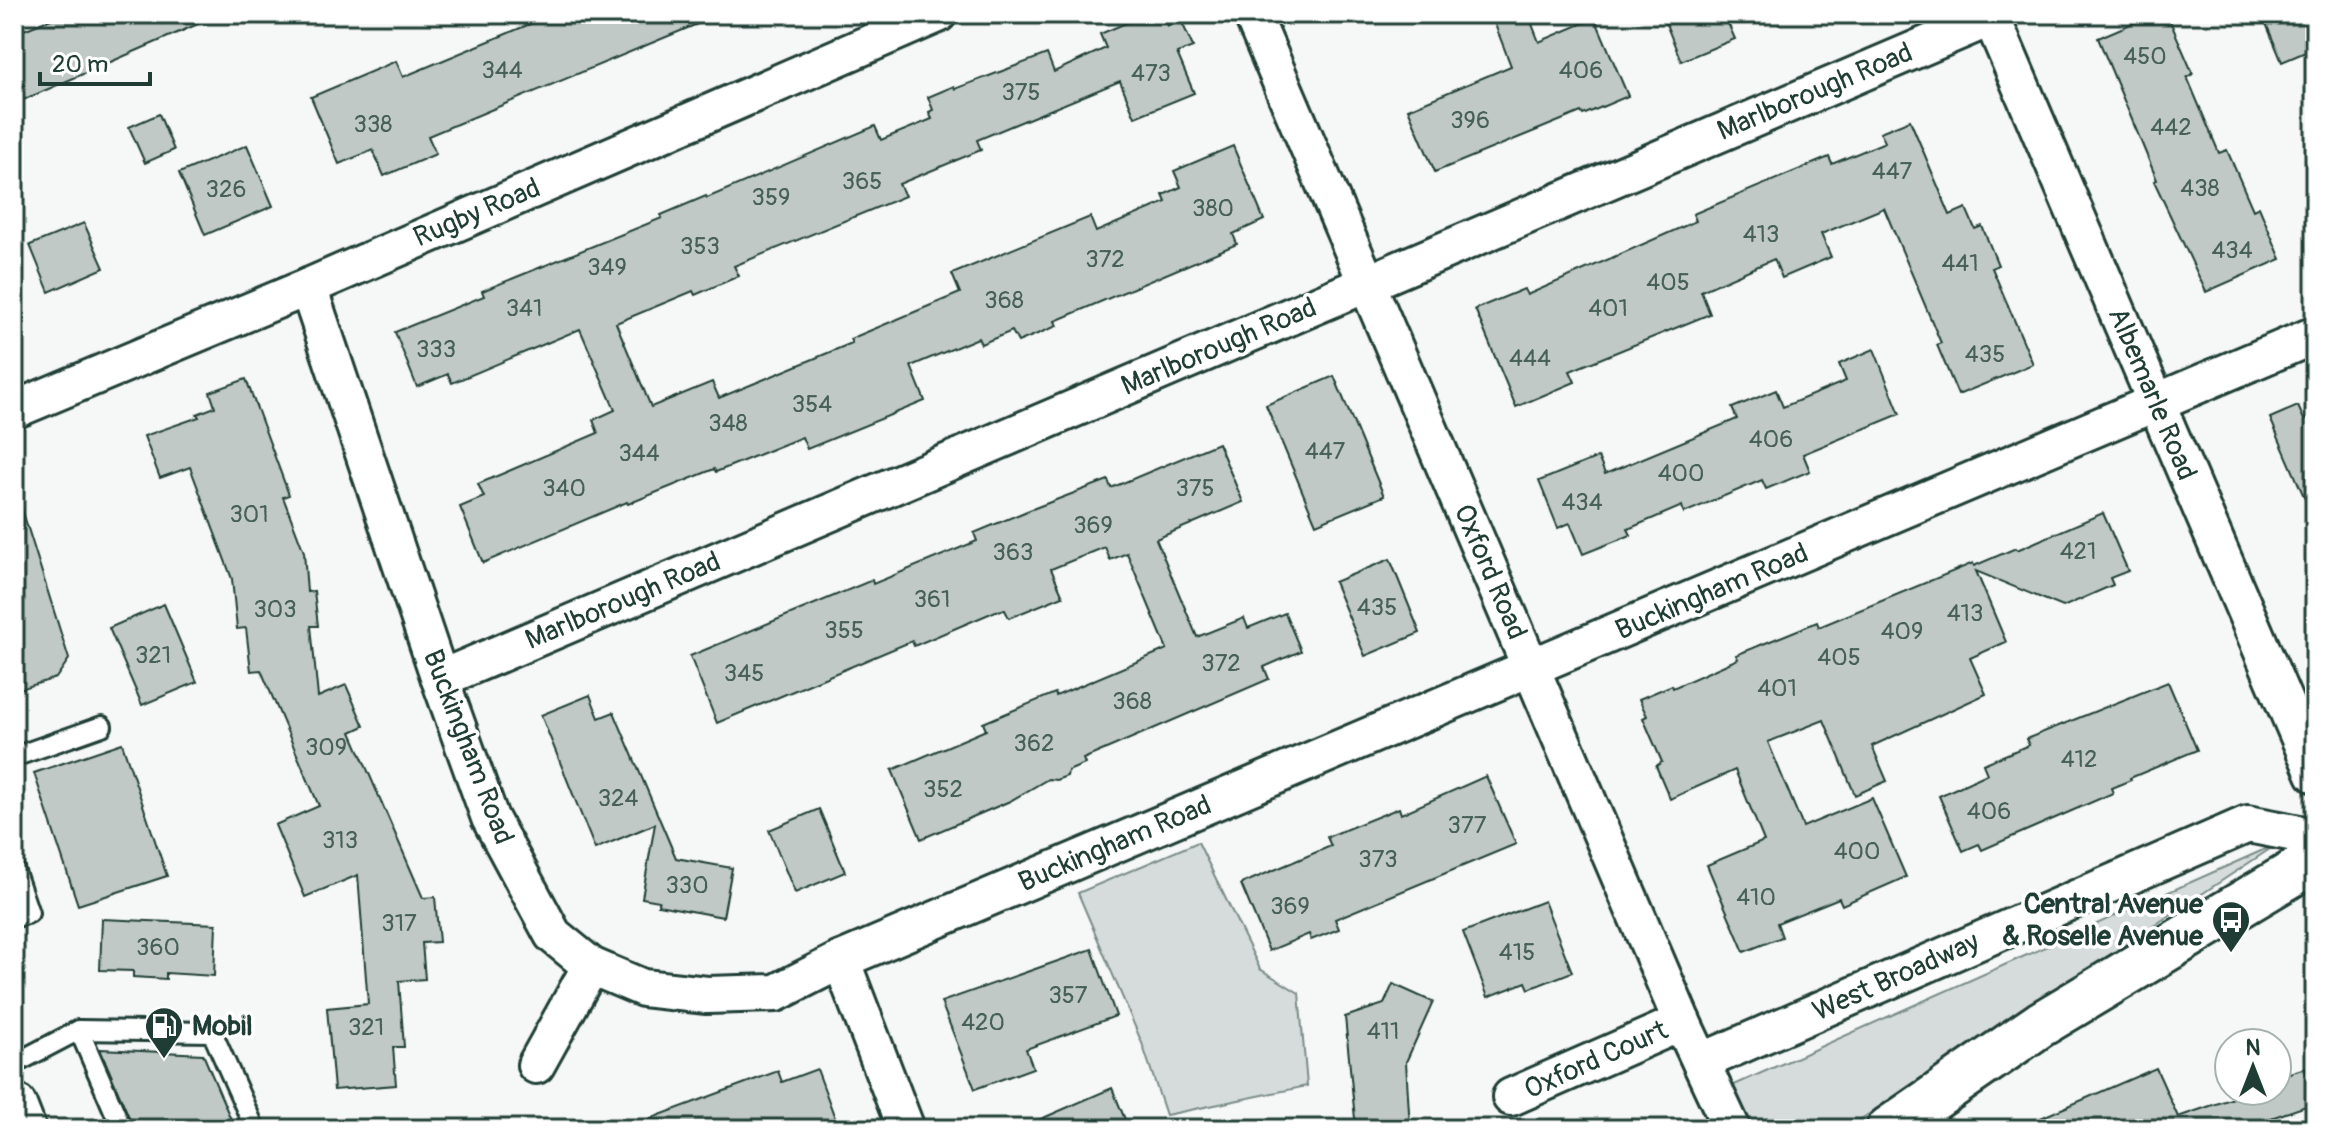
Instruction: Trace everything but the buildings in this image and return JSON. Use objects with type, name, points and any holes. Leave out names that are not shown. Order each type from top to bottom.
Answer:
[{"type":"main road","name":"West Broadway","points":[[1889,1129],[2041,1024],[2314,859]]},
{"type":"main road","points":[[14,1106],[23,1129]]},
{"type":"street","name":"Rugby Road","points":[[14,410],[308,287],[938,14]]},
{"type":"street","name":"Oxford Road","points":[[1252,14],[1682,1022],[1732,1129]]},
{"type":"street","name":"Marlborough Road","points":[[440,679],[1993,15]]},
{"type":"street","name":"Albemarle Road","points":[[1993,15],[2315,774]]},
{"type":"street","name":"Buckingham Road","points":[[308,287],[490,818],[553,935],[591,966],[643,988],[707,995],[776,993],[841,960],[2315,335]]},
{"type":"street","name":"West Broadway","points":[[1701,1062],[2248,824],[2314,859]]},
{"type":"street","points":[[841,960],[906,1129]]},
{"type":"street","points":[[536,1065],[591,966]]},
{"type":"street","name":"Oxford Court","points":[[1511,1097],[1682,1022]]},
{"type":"lane","points":[[14,757],[102,726]]},
{"type":"lane","points":[[14,869],[29,913],[14,918]]},
{"type":"lane","points":[[14,1064],[79,1030],[212,1032],[255,1129]]},
{"type":"lane","points":[[79,1030],[122,1129]]},
{"type":"shaded area","points":[[1198,842],[1260,969],[1299,993],[1307,1086],[1166,1115],[1142,1043],[1078,893]]},
{"type":"shaded area","points":[[2279,843],[1846,1129],[1753,1129],[1732,1086]]},
{"type":"place","name":"Central Avenue & Roselle Avenue","points":[[2231,954]]},
{"type":"place","name":"Mobil","points":[[164,1060]]}]
